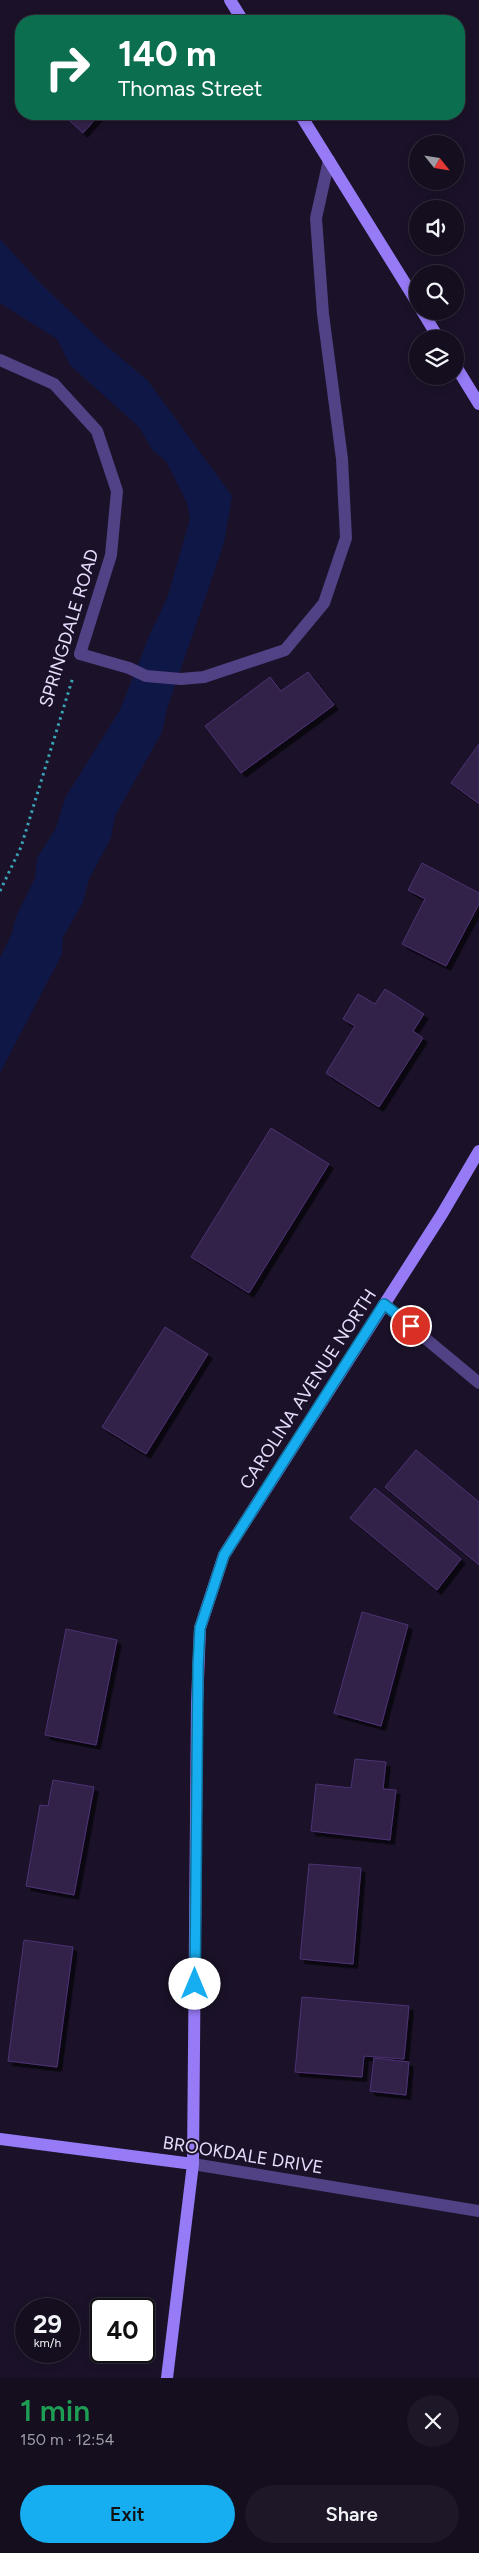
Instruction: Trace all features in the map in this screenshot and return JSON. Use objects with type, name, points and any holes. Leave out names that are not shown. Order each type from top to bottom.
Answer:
[{"type":"street","points":[[230,0],[239,15]]},
{"type":"street","points":[[304,120],[409,289]]},
{"type":"street","points":[[80,654],[116,664],[146,676],[181,679],[204,677],[285,650],[324,604],[346,538],[342,459],[323,314],[316,218],[329,160]]},
{"type":"street","name":"SPRINGDALE ROAD","points":[[0,360],[54,384],[97,431],[117,491],[111,555],[80,654]]},
{"type":"street","points":[[464,380],[479,404]]},
{"type":"street","name":"CAROLINA AVENUE NORTH","points":[[167,2378],[193,2164],[197,1704],[200,1628],[224,1555],[442,1214],[479,1151]]},
{"type":"street","points":[[384,1304],[479,1383]]},
{"type":"street","name":"BROOKDALE DRIVE","points":[[0,2139],[193,2164],[479,2211]]},
{"type":"path","name":"SPRINGDALE ROAD","points":[[0,891],[21,847],[80,654]]},
{"type":"shaded area","points":[[0,239],[40,283],[101,341],[148,381],[232,496],[224,543],[167,709],[162,732],[115,816],[111,838],[89,879],[83,902],[63,937],[62,954],[0,1073],[0,958],[12,933],[16,917],[35,878],[37,858],[56,828],[65,798],[120,710],[150,634],[168,596],[190,519],[187,503],[166,461],[152,450],[140,428],[70,365],[57,339],[0,303]]},
{"type":"building","points":[[69,120],[95,120],[83,133]]},
{"type":"building","points":[[308,672],[334,705],[241,773],[205,726],[270,677],[281,691]]},
{"type":"building","points":[[479,744],[479,804],[451,783]]},
{"type":"building","points":[[422,863],[479,893],[479,904],[446,966],[402,944],[425,899],[408,890]]},
{"type":"building","points":[[385,989],[424,1014],[413,1031],[423,1038],[379,1107],[326,1073],[355,1026],[343,1019],[358,994],[375,1004]]},
{"type":"building","points":[[271,1128],[329,1164],[249,1293],[191,1257]]},
{"type":"building","points":[[165,1327],[208,1354],[146,1454],[102,1427]]},
{"type":"building","points":[[416,1450],[479,1502],[479,1565],[385,1487]]},
{"type":"building","points":[[375,1488],[461,1559],[437,1590],[350,1518]]},
{"type":"building","points":[[362,1612],[408,1625],[381,1726],[334,1713]]},
{"type":"building","points":[[66,1629],[117,1640],[96,1745],[45,1735]]},
{"type":"building","points":[[355,1759],[386,1762],[383,1789],[396,1790],[390,1840],[311,1831],[316,1784],[351,1788]]},
{"type":"building","points":[[53,1780],[94,1787],[74,1895],[26,1886],[40,1805],[48,1806]]},
{"type":"building","points":[[309,1864],[361,1868],[353,1964],[300,1959]]},
{"type":"building","points":[[24,1940],[73,1947],[57,2067],[8,2061]]},
{"type":"building","points":[[302,1997],[409,2006],[404,2059],[364,2056],[362,2077],[295,2072]]},
{"type":"building","points":[[374,2058],[409,2062],[406,2095],[370,2091]]},
{"type":"route","points":[[195,1984],[198,1666],[200,1628],[212,1591],[224,1555],[248,1514],[384,1304],[411,1326]]}]
